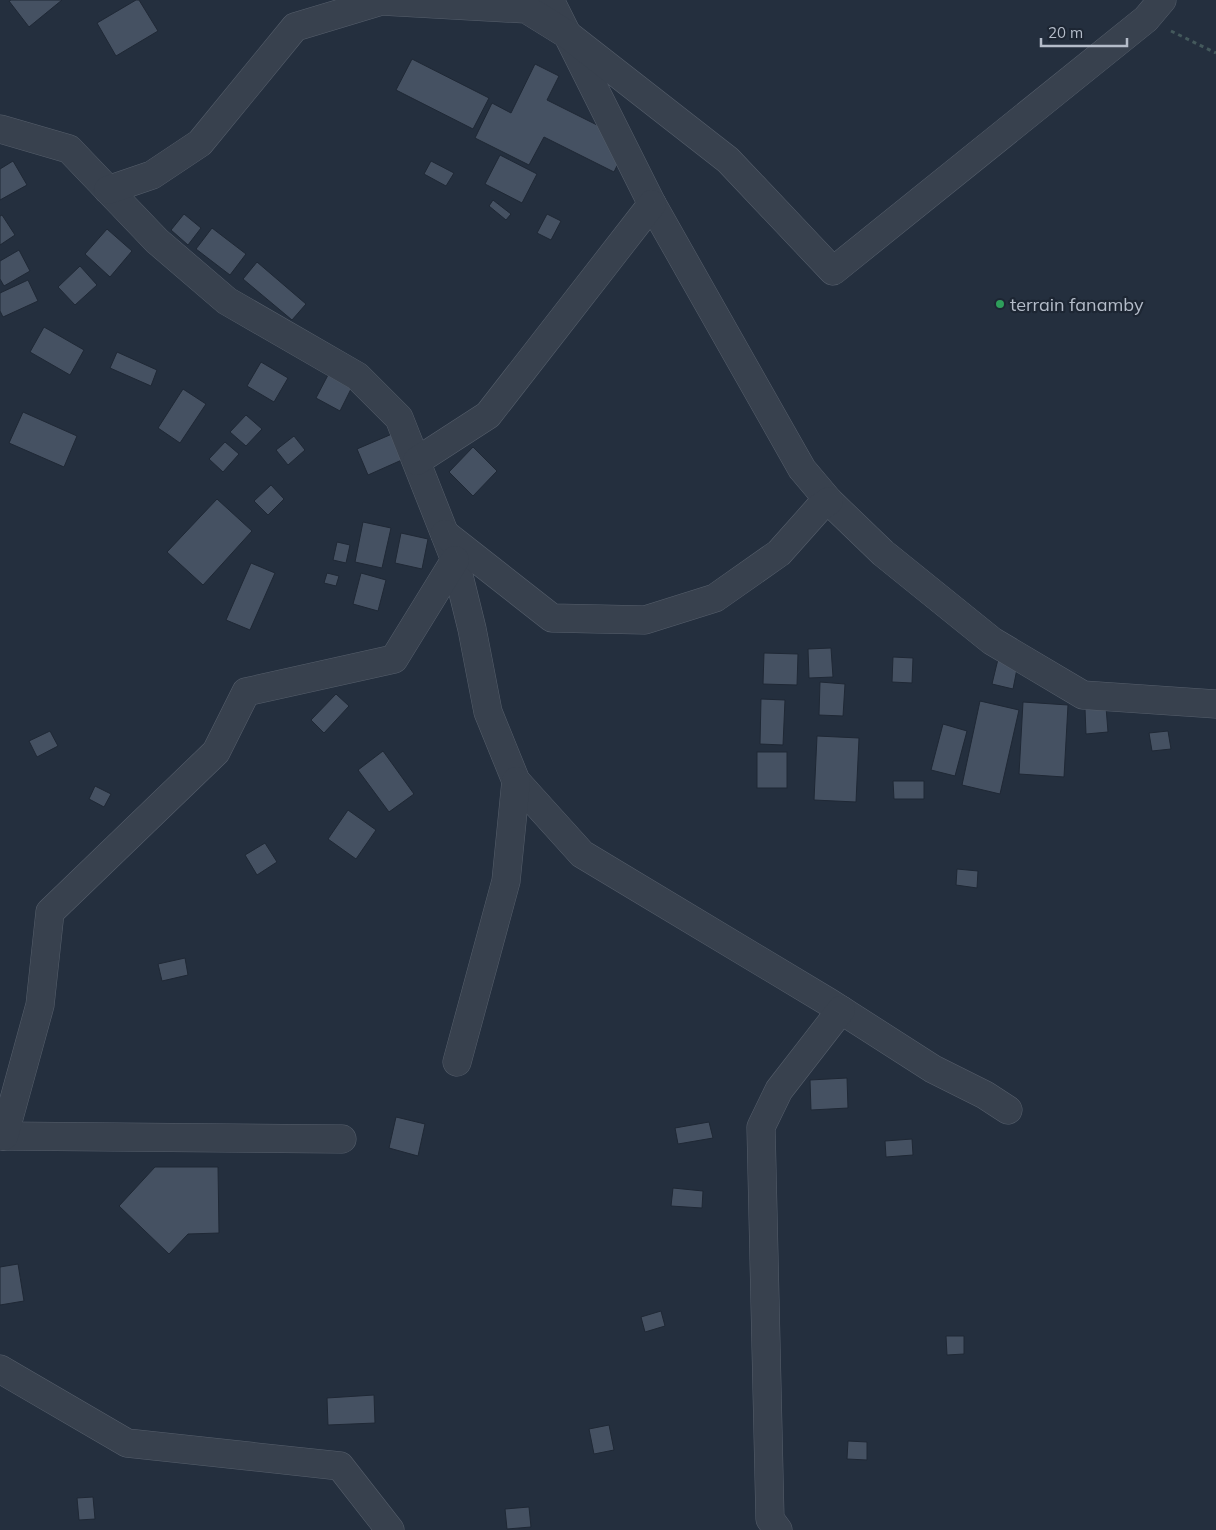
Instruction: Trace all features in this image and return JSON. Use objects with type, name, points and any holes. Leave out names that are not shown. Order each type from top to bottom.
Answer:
[{"type":"street","points":[[550,0],[652,204],[802,469],[829,501],[883,553],[992,641],[1083,695],[1216,704]]},
{"type":"street","points":[[108,190],[152,176],[200,143],[295,27],[381,1],[526,9],[568,34],[728,160],[833,271],[1154,10]]},
{"type":"street","points":[[0,129],[69,149],[157,241],[227,301],[357,376],[399,418],[455,560],[472,629],[488,712],[516,781],[582,854],[841,1010],[934,1069],[985,1095],[1008,1110]]},
{"type":"street","points":[[417,461],[488,415],[652,204]]},
{"type":"street","points":[[445,534],[552,618],[645,620],[715,598],[779,553],[819,508],[829,501]]},
{"type":"street","points":[[342,1139],[2,1136],[40,1005],[50,912],[216,752],[246,692],[394,659],[455,560]]},
{"type":"street","points":[[457,1062],[506,881],[516,781]]},
{"type":"street","points":[[778,1530],[770,1519],[761,1127],[779,1090],[841,1010]]},
{"type":"street","points":[[0,1369],[127,1443],[340,1466],[390,1530]]},
{"type":"path","points":[[1154,10],[1216,53]]},
{"type":"building","points":[[62,0],[29,27],[9,1]]},
{"type":"building","points":[[139,0],[158,31],[116,56],[97,23]]},
{"type":"building","points":[[412,59],[489,98],[473,129],[396,90]]},
{"type":"building","points":[[535,64],[559,76],[547,100],[629,141],[614,172],[544,137],[529,165],[475,138],[492,103],[511,113]]},
{"type":"building","points":[[500,155],[537,174],[522,203],[485,184]]},
{"type":"building","points":[[13,161],[27,185],[0,200],[0,169]]},
{"type":"building","points":[[431,161],[454,173],[446,186],[424,174]]},
{"type":"building","points":[[493,200],[511,214],[506,220],[489,206]]},
{"type":"building","points":[[184,214],[201,228],[188,245],[171,230]]},
{"type":"building","points":[[547,214],[561,221],[551,240],[537,233]]},
{"type":"building","points":[[2,215],[15,235],[0,245],[0,216]]},
{"type":"building","points":[[212,228],[246,254],[230,275],[196,249]]},
{"type":"building","points":[[107,229],[132,251],[110,277],[85,254]]},
{"type":"building","points":[[19,250],[30,271],[4,286],[0,279],[0,261]]},
{"type":"building","points":[[257,262],[306,304],[292,320],[243,279]]},
{"type":"building","points":[[80,266],[97,285],[75,305],[58,287]]},
{"type":"building","points":[[28,280],[38,301],[3,317],[0,311],[0,293]]},
{"type":"building","points":[[44,327],[84,350],[70,375],[30,352]]},
{"type":"building","points":[[117,352],[157,370],[151,386],[110,368]]},
{"type":"building","points":[[261,362],[288,378],[274,402],[247,386]]},
{"type":"building","points":[[328,375],[352,387],[340,411],[316,398]]},
{"type":"building","points":[[183,389],[206,404],[180,443],[158,428]]},
{"type":"building","points":[[23,412],[77,436],[64,467],[9,443]]},
{"type":"building","points":[[246,415],[262,429],[246,446],[230,432]]},
{"type":"building","points":[[392,434],[404,459],[368,475],[357,449]]},
{"type":"building","points":[[294,436],[305,450],[288,465],[276,450]]},
{"type":"building","points":[[225,442],[239,454],[223,472],[209,459]]},
{"type":"building","points":[[473,447],[497,471],[473,496],[449,472]]},
{"type":"building","points":[[271,485],[284,499],[268,515],[254,501]]},
{"type":"building","points":[[217,499],[252,531],[203,585],[167,552]]},
{"type":"building","points":[[363,522],[391,528],[382,568],[355,562]]},
{"type":"building","points":[[401,533],[428,539],[422,569],[395,563]]},
{"type":"building","points":[[337,542],[350,545],[346,563],[333,560]]},
{"type":"building","points":[[251,563],[275,573],[250,630],[226,620]]},
{"type":"building","points":[[327,573],[339,576],[336,586],[324,583]]},
{"type":"building","points":[[361,573],[386,580],[378,611],[353,604]]},
{"type":"building","points":[[831,648],[833,677],[809,678],[808,649]]},
{"type":"building","points":[[764,653],[798,654],[797,685],[763,684]]},
{"type":"building","points":[[893,657],[913,658],[912,683],[892,682]]},
{"type":"building","points":[[998,659],[1018,664],[1013,689],[992,684]]},
{"type":"building","points":[[820,682],[845,684],[843,716],[819,715]]},
{"type":"building","points":[[336,694],[349,706],[324,733],[311,720]]},
{"type":"building","points":[[761,699],[785,700],[783,745],[760,744]]},
{"type":"building","points":[[980,701],[1019,710],[1000,794],[962,785]]},
{"type":"building","points":[[1023,702],[1068,705],[1064,777],[1019,774]]},
{"type":"building","points":[[1106,707],[1108,732],[1086,734],[1085,709]]},
{"type":"building","points":[[943,724],[967,731],[955,776],[931,770]]},
{"type":"building","points":[[50,731],[58,746],[37,757],[29,741]]},
{"type":"building","points":[[1168,731],[1171,749],[1152,751],[1149,733]]},
{"type":"building","points":[[817,736],[859,738],[856,802],[814,800]]},
{"type":"building","points":[[383,751],[414,794],[389,812],[358,770]]},
{"type":"building","points":[[757,752],[787,752],[787,788],[757,788]]},
{"type":"building","points":[[893,781],[924,781],[924,799],[894,799]]},
{"type":"building","points":[[95,786],[111,794],[104,807],[89,799]]},
{"type":"building","points":[[348,810],[376,830],[356,859],[328,839]]},
{"type":"building","points":[[265,843],[277,862],[257,875],[245,855]]},
{"type":"building","points":[[957,869],[978,871],[977,888],[956,885]]},
{"type":"building","points":[[185,958],[188,975],[162,981],[158,964]]},
{"type":"building","points":[[847,1078],[848,1108],[811,1110],[810,1080]]},
{"type":"building","points":[[396,1117],[425,1124],[418,1156],[389,1148]]},
{"type":"building","points":[[709,1122],[713,1138],[678,1144],[675,1128]]},
{"type":"building","points":[[912,1139],[913,1155],[886,1157],[885,1141]]},
{"type":"building","points":[[155,1167],[218,1167],[219,1233],[188,1234],[169,1254],[119,1206]]},
{"type":"building","points":[[673,1188],[703,1191],[702,1208],[671,1206]]},
{"type":"building","points":[[18,1264],[24,1301],[0,1305],[0,1267]]},
{"type":"building","points":[[661,1311],[665,1326],[645,1332],[641,1317]]},
{"type":"building","points":[[946,1336],[964,1336],[964,1354],[947,1355]]},
{"type":"building","points":[[374,1395],[375,1423],[328,1425],[327,1398]]},
{"type":"building","points":[[609,1425],[614,1450],[594,1454],[589,1429]]},
{"type":"building","points":[[848,1441],[867,1442],[867,1460],[847,1459]]},
{"type":"building","points":[[93,1497],[95,1519],[79,1520],[77,1498]]},
{"type":"building","points":[[529,1507],[531,1527],[507,1529],[505,1509]]},
{"type":"place","name":"terrain fanamby","points":[[1000,304]]}]
